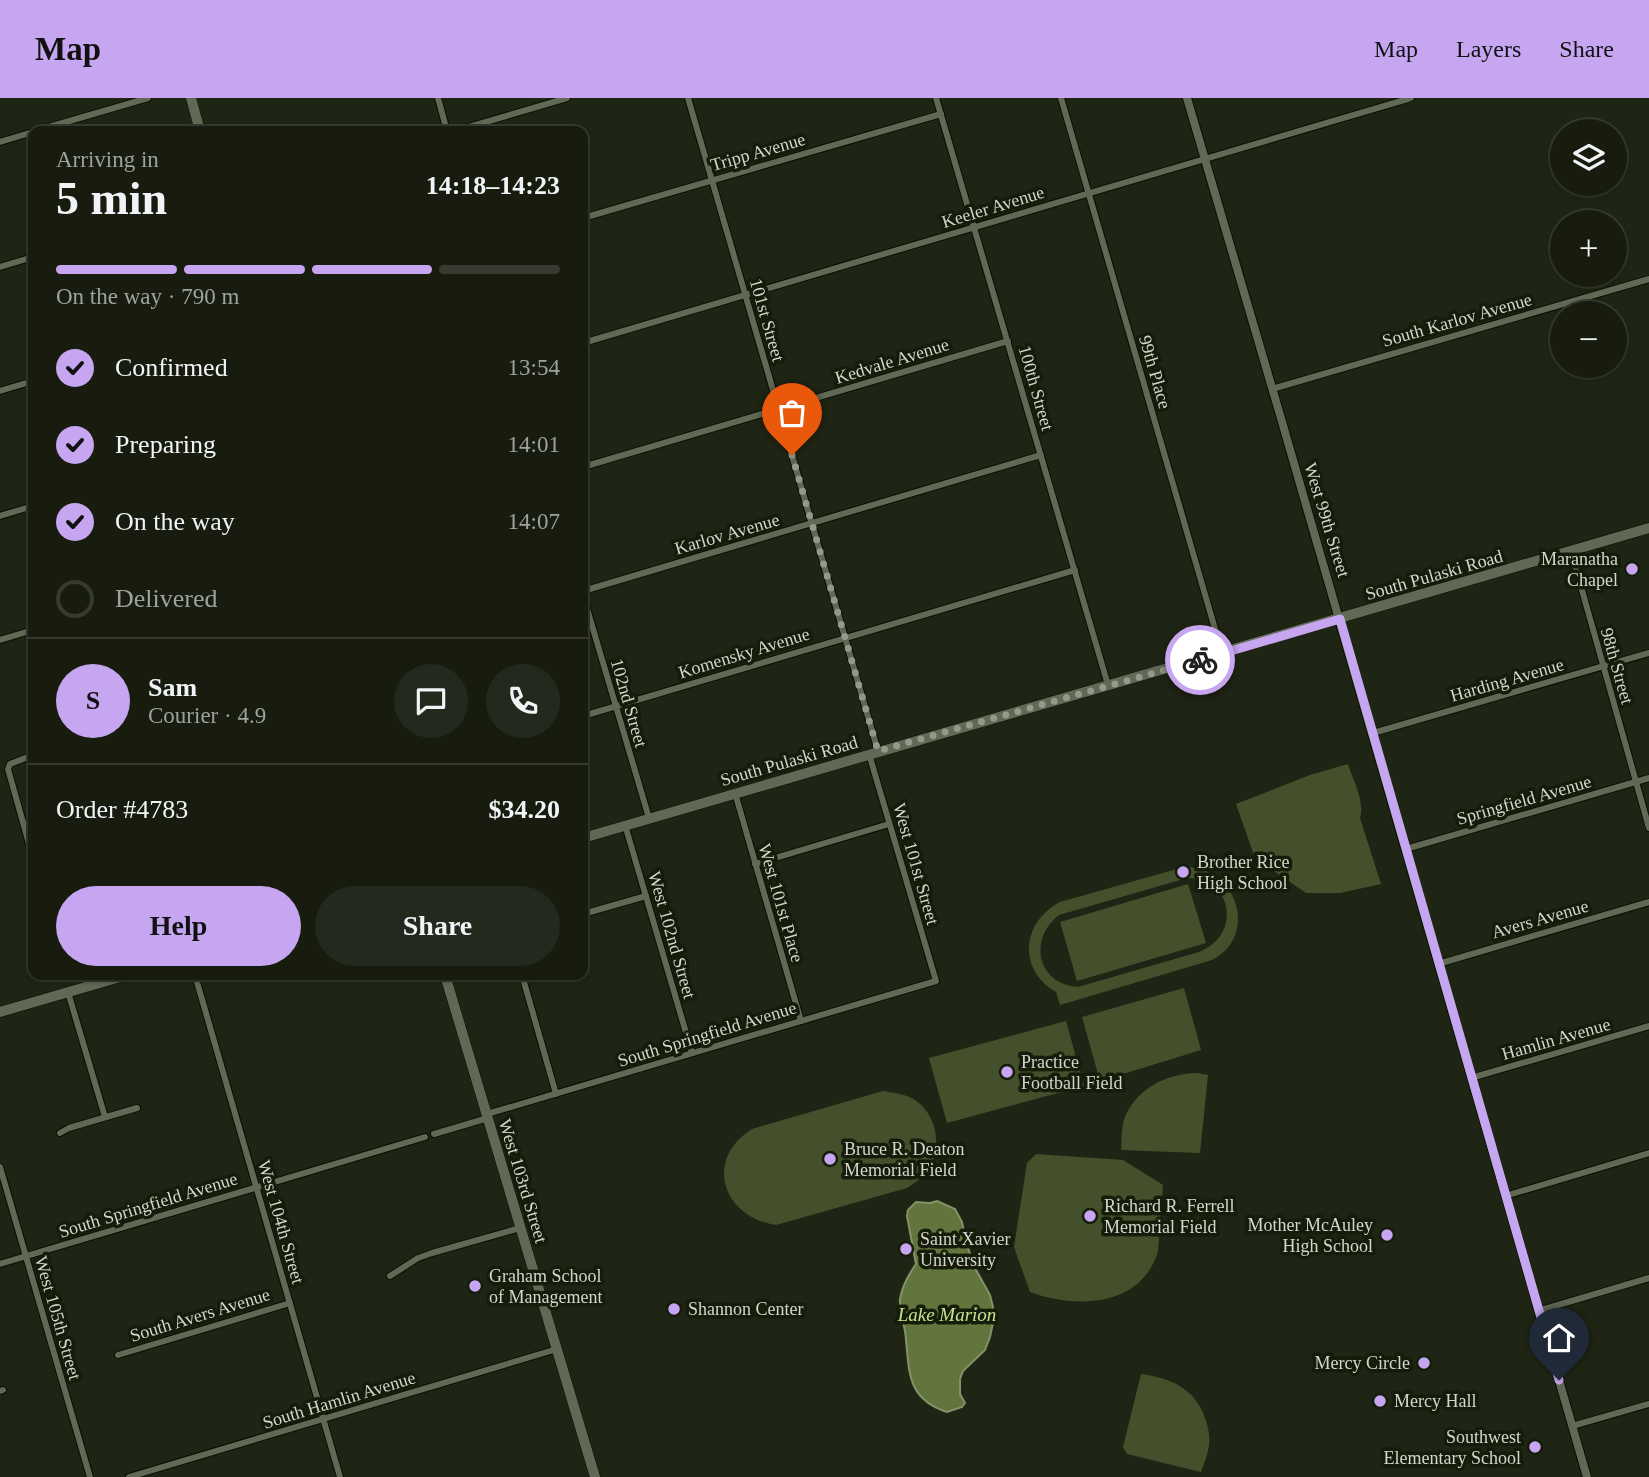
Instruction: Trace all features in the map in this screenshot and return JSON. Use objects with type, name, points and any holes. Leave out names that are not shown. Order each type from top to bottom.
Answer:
[{"type":"main road","points":[[191,98],[199,126]]},
{"type":"main road","name":"South Pulaski Road","points":[[588,836],[1649,528]]},
{"type":"main road","points":[[0,1012],[110,980]]},
{"type":"main road","name":"West 103rd Street","points":[[446,980],[594,1477]]},
{"type":"street","points":[[54,126],[148,98]]},
{"type":"street","points":[[438,98],[446,126]]},
{"type":"street","points":[[472,126],[567,98]]},
{"type":"street","name":"101st Street","points":[[688,98],[845,638],[874,753]]},
{"type":"street","name":"100th Street","points":[[936,98],[1108,685]]},
{"type":"street","name":"99th Place","points":[[1060,98],[1222,653]]},
{"type":"street","name":"West 99th Street","points":[[1186,98],[1340,619],[1587,1477]]},
{"type":"street","name":"Keeler Avenue","points":[[588,342],[1411,98]]},
{"type":"street","name":"Tripp Avenue","points":[[588,217],[941,114]]},
{"type":"street","points":[[0,142],[28,134]]},
{"type":"street","points":[[0,267],[28,259]]},
{"type":"street","name":"South Karlov Avenue","points":[[1272,389],[1649,279]]},
{"type":"street","name":"Kedvale Avenue","points":[[588,466],[1008,341]]},
{"type":"street","points":[[0,391],[28,383]]},
{"type":"street","name":"Karlov Avenue","points":[[588,591],[1041,456]]},
{"type":"street","points":[[0,516],[28,508]]},
{"type":"street","name":"98th Street","points":[[1571,551],[1649,828]]},
{"type":"street","name":"Komensky Avenue","points":[[588,714],[1075,570]]},
{"type":"street","name":"102nd Street","points":[[588,610],[649,818]]},
{"type":"street","points":[[0,640],[28,632]]},
{"type":"street","name":"Harding Avenue","points":[[1373,733],[1649,653]]},
{"type":"street","name":"West 101st Street","points":[[874,753],[890,824],[936,981]]},
{"type":"street","points":[[28,756],[10,764],[8,769],[28,841]]},
{"type":"street","name":"Springfield Avenue","points":[[1406,849],[1649,778]]},
{"type":"street","name":"West 101st Place","points":[[734,793],[801,1021]]},
{"type":"street","points":[[755,864],[890,824]]},
{"type":"street","name":"West 102nd Street","points":[[625,825],[692,1053]]},
{"type":"street","points":[[588,913],[646,896]]},
{"type":"street","name":"Avers Avenue","points":[[1438,964],[1649,902]]},
{"type":"street","name":"West 104th Street","points":[[196,980],[340,1477]]},
{"type":"street","points":[[523,980],[556,1094]]},
{"type":"street","name":"South Springfield Avenue","points":[[434,1134],[556,1094],[936,981]]},
{"type":"street","points":[[68,992],[106,1117]]},
{"type":"street","name":"Hamlin Avenue","points":[[1471,1078],[1649,1026]]},
{"type":"street","points":[[60,1133],[137,1108]]},
{"type":"street","name":"South Springfield Avenue","points":[[0,1264],[425,1137]]},
{"type":"street","points":[[1505,1196],[1649,1153]]},
{"type":"street","name":"West 105th Street","points":[[0,1167],[90,1477]]},
{"type":"street","points":[[390,1276],[418,1258],[520,1228]]},
{"type":"street","points":[[1538,1311],[1649,1278]]},
{"type":"street","name":"South Avers Avenue","points":[[118,1355],[290,1303]]},
{"type":"street","name":"South Hamlin Avenue","points":[[129,1477],[557,1349]]},
{"type":"street","points":[[1573,1426],[1649,1404]]},
{"type":"shaded area","points":[[1348,764],[1360,798],[1360,818],[1381,884],[1340,893],[1306,893],[1255,858],[1236,804],[1310,775]]},
{"type":"shaded area","points":[[1188,867],[1206,871],[1220,880],[1230,892],[1238,921],[1235,936],[1226,950],[1212,960],[1060,1005],[1056,992],[1043,982],[1030,959],[1029,946],[1038,921],[1060,902]],"holes":[[[1187,878],[1202,880],[1214,886],[1222,896],[1227,920],[1222,933],[1213,944],[1199,952],[1078,987],[1053,978],[1046,969],[1042,959],[1043,936],[1059,915]]]},
{"type":"shaded area","points":[[1188,884],[1206,943],[1077,981],[1060,922]]},
{"type":"shaded area","points":[[1184,988],[1201,1050],[1100,1081],[1082,1017]]},
{"type":"shaded area","name":"Practice Football Field","points":[[1066,1021],[1084,1086],[947,1123],[929,1058]]},
{"type":"shaded area","points":[[1197,1073],[1208,1075],[1200,1153],[1121,1150],[1124,1121],[1138,1098],[1164,1079]]},
{"type":"shaded area","points":[[883,1091],[915,1100],[933,1123],[936,1142],[933,1162],[926,1173],[913,1184],[907,1188],[776,1225],[757,1220],[743,1211],[732,1199],[724,1170],[728,1156],[737,1141],[752,1129]]},
{"type":"shaded area","name":"Richard R. Ferrell Memorial Field","points":[[1036,1154],[1123,1160],[1163,1185],[1158,1251],[1150,1270],[1138,1283],[1123,1293],[1086,1301],[1067,1301],[1030,1292],[1014,1247],[1027,1163]]},
{"type":"shaded area","points":[[1141,1374],[1162,1378],[1180,1386],[1201,1408],[1209,1438],[1208,1452],[1201,1472],[1127,1454],[1123,1447]]},
{"type":"water","name":"Lake Marion","points":[[937,1201],[955,1209],[962,1222],[975,1268],[990,1295],[993,1307],[993,1323],[985,1350],[963,1371],[960,1379],[960,1394],[965,1403],[962,1407],[947,1412],[923,1399],[916,1390],[909,1369],[900,1303],[904,1285],[916,1264],[908,1210],[916,1202]]},
{"type":"way so far","points":[[792,455],[878,751],[1200,660]]},
{"type":"place","name":"Maranatha Chapel","points":[[1632,569]]},
{"type":"place","name":"Brother Rice High School","points":[[1183,872]]},
{"type":"place","name":"Practice Football Field","points":[[1007,1072]]},
{"type":"place","name":"Bruce R. Deaton Memorial Field","points":[[830,1159]]},
{"type":"place","name":"Richard R. Ferrell Memorial Field","points":[[1090,1216]]},
{"type":"place","name":"Mother McAuley High School","points":[[1387,1235]]},
{"type":"place","name":"Saint Xavier University","points":[[906,1249]]},
{"type":"place","name":"Graham School of Management","points":[[475,1286]]},
{"type":"place","name":"Shannon Center","points":[[674,1309]]},
{"type":"place","name":"Mercy Circle","points":[[1424,1363]]},
{"type":"place","name":"Mercy Hall","points":[[1380,1401]]},
{"type":"place","name":"Southwest Elementary School","points":[[1535,1447]]},
{"type":"route","points":[[1200,660],[1340,619],[1559,1380]]}]
